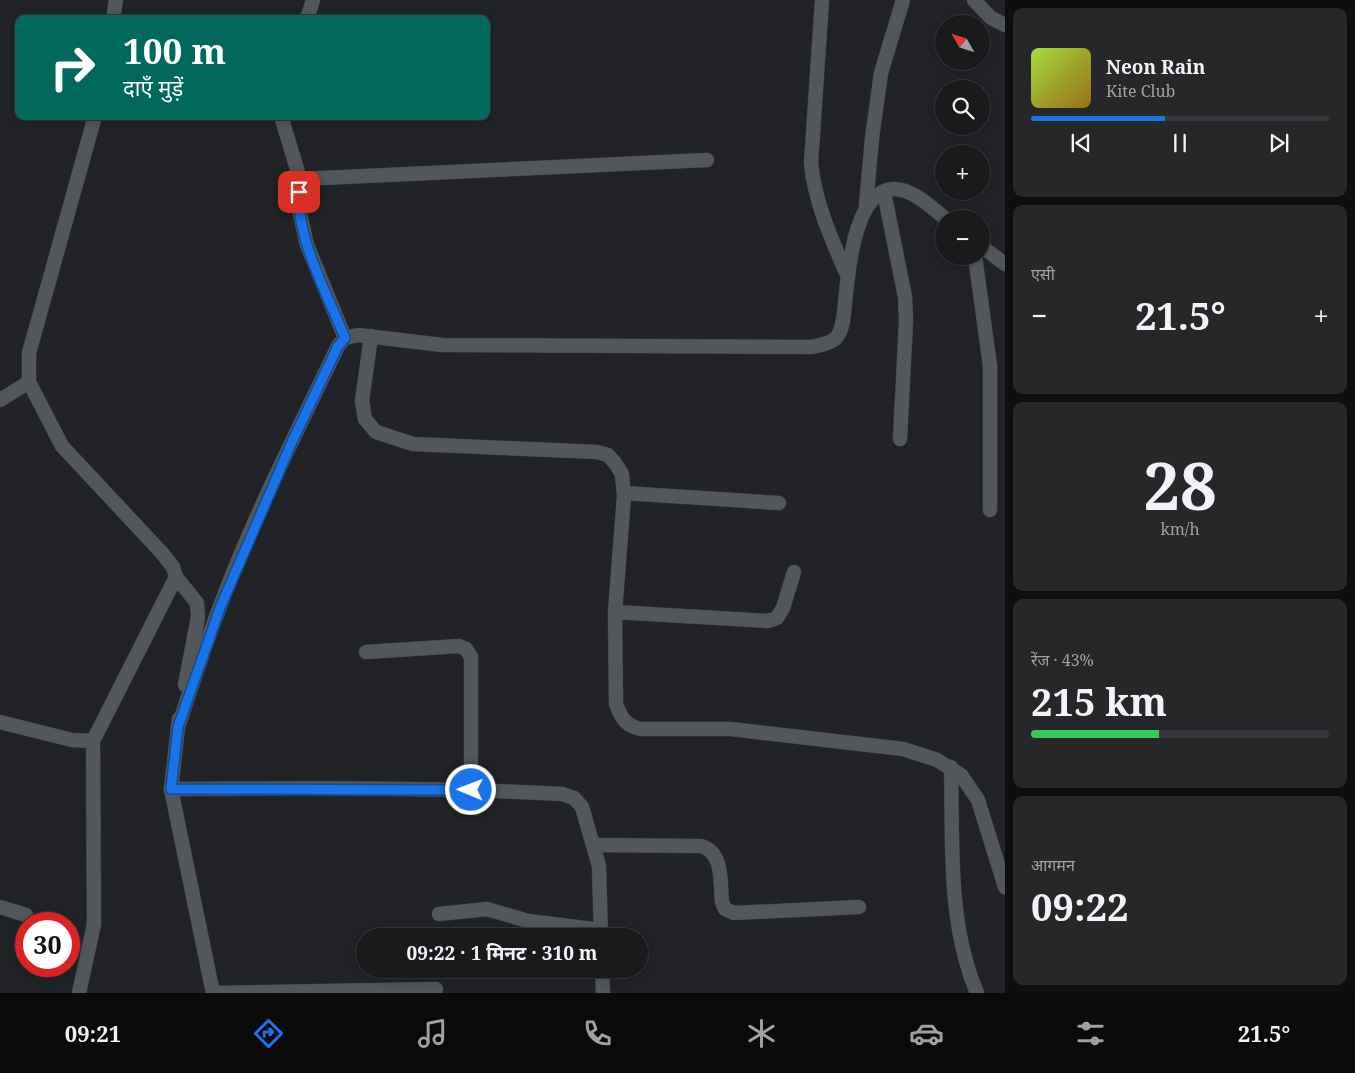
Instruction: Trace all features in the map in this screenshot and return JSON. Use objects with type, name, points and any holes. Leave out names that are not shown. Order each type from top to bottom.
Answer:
[{"type":"street","points":[[114,15],[116,0]]},
{"type":"street","points":[[308,15],[313,0]]},
{"type":"street","points":[[822,0],[811,163],[812,177],[820,210],[848,277]]},
{"type":"street","points":[[178,727],[223,598],[292,442],[338,346],[345,338],[358,335],[442,345],[811,347],[828,343],[837,337],[843,320],[848,277],[861,218],[866,205],[872,138],[881,73],[903,0]]},
{"type":"street","points":[[974,0],[992,18],[1005,25]]},
{"type":"street","points":[[94,120],[29,353],[29,382],[62,446],[162,553],[173,567],[176,577],[188,589],[197,603],[198,617],[178,727],[171,789],[213,993],[436,989]]},
{"type":"street","points":[[283,120],[300,179],[298,204],[307,245],[345,338]]},
{"type":"street","points":[[300,179],[707,160]]},
{"type":"street","points":[[866,205],[878,194],[894,189],[922,200],[935,210]]},
{"type":"street","points":[[884,192],[905,297],[906,322],[900,439]]},
{"type":"street","points":[[990,253],[1005,264]]},
{"type":"street","points":[[975,265],[990,366],[990,510]]},
{"type":"street","points":[[371,336],[362,401],[365,418],[376,432],[413,444],[597,452],[608,455],[615,463],[622,474],[624,493],[615,612],[616,704],[620,717],[631,727],[642,730],[731,729],[903,749],[937,760],[962,775],[978,800],[1005,887]]},
{"type":"street","points":[[0,400],[29,382]]},
{"type":"street","points":[[624,493],[779,503]]},
{"type":"street","points":[[615,612],[768,621],[777,618],[783,608],[794,572]]},
{"type":"street","points":[[79,993],[94,924],[92,741],[176,577]]},
{"type":"street","points":[[366,652],[459,646],[466,649],[471,657],[471,790]]},
{"type":"street","points":[[0,722],[72,740],[92,741]]},
{"type":"street","points":[[950,767],[955,914],[962,952],[977,993]]},
{"type":"street","points":[[171,789],[471,790],[562,794],[574,798],[582,806],[594,845],[600,866],[601,928]]},
{"type":"street","points":[[594,845],[701,846],[711,849],[717,857],[722,902],[726,909],[734,913],[859,907]]},
{"type":"street","points":[[0,907],[16,912]]},
{"type":"street","points":[[439,914],[487,909],[528,921],[571,928]]},
{"type":"street","points":[[602,978],[603,993]]},
{"type":"route","points":[[299,192],[298,204],[307,245],[345,338],[338,346],[292,442],[220,608],[178,727],[171,789],[369,788],[471,790]]}]
